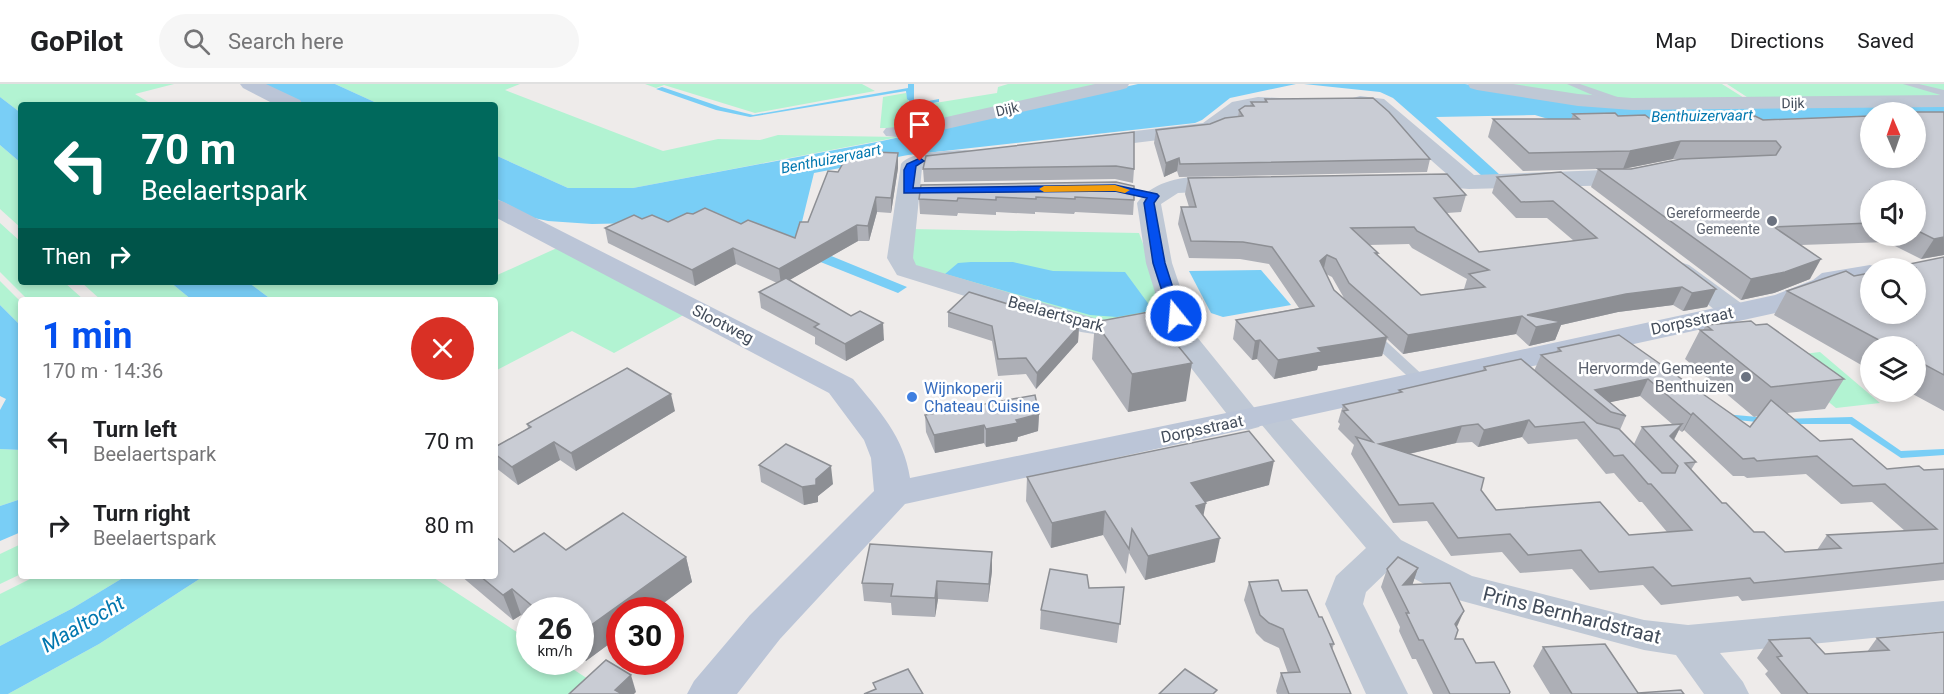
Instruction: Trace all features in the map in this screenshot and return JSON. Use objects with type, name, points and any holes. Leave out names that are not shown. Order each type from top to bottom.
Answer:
[{"type":"street","points":[[250,84],[286,102]]},
{"type":"street","name":"Dijk","points":[[893,132],[906,132],[1120,84]]},
{"type":"street","name":"Dijk","points":[[1477,84],[1578,100],[1641,104],[1944,101]]},
{"type":"street","points":[[1074,144],[1208,128],[1218,124],[1237,107],[1253,103],[1312,102]]},
{"type":"street","points":[[1344,102],[1377,103],[1469,182]]},
{"type":"street","name":"Beelaertspark","points":[[979,154],[912,164],[920,191],[900,258],[906,270],[1091,326],[1183,339]]},
{"type":"street","points":[[1433,183],[1623,178],[1654,172]]},
{"type":"street","points":[[1563,180],[1590,201]]},
{"type":"street","points":[[1183,339],[1159,263],[1149,203],[1144,194],[1184,185],[1244,185]]},
{"type":"street","name":"Slootweg","points":[[498,209],[782,353],[841,387],[870,421],[882,440],[888,458],[893,494]]},
{"type":"street","points":[[1663,256],[1735,312]]},
{"type":"street","name":"Dorpsstraat","points":[[893,494],[1422,381],[1518,368],[1735,312],[1784,302],[1823,286],[1832,279],[1860,275]]},
{"type":"street","name":"Prins Bernhardstraat","points":[[1183,339],[1388,549],[1462,587],[1644,635],[1688,641],[1944,616]]},
{"type":"street","points":[[710,694],[765,627],[893,494]]},
{"type":"street","points":[[1387,694],[1344,604],[1349,586],[1388,549]]},
{"type":"street","points":[[1688,641],[1728,694]]},
{"type":"lane","name":"Dijk","points":[[1572,84],[1600,95],[1641,104]]},
{"type":"lane","points":[[1908,84],[1944,93]]},
{"type":"lane","points":[[1363,327],[1422,381]]},
{"type":"green space","points":[[0,84],[174,84],[135,94],[148,102],[18,102],[18,111],[0,97]]},
{"type":"green space","points":[[335,84],[520,84],[505,90],[663,151],[718,139],[760,140],[778,135],[899,137],[633,188],[568,188],[498,156],[498,102],[374,102]]},
{"type":"green space","points":[[645,84],[862,84],[875,91],[755,113],[664,85],[656,88]]},
{"type":"green space","points":[[1008,84],[1109,84],[914,128],[880,128],[883,97],[906,93],[910,107],[997,93],[998,87]]},
{"type":"green space","points":[[1493,84],[1722,84],[1749,101],[1609,101]]},
{"type":"green space","points":[[1727,84],[1944,84],[1944,98],[1753,101]]},
{"type":"green space","points":[[0,145],[18,160],[18,225],[0,209]]},
{"type":"green space","points":[[0,223],[18,239],[18,285],[67,285],[81,297],[25,297],[0,272]]},
{"type":"green space","points":[[910,229],[1139,233],[1173,323],[1167,327],[1087,319],[910,264]]},
{"type":"green space","points":[[557,248],[689,312],[614,353],[572,331],[498,369],[498,297],[268,297],[252,285],[498,285],[498,275]]},
{"type":"green space","points":[[0,281],[18,299],[18,323],[0,305]]},
{"type":"green space","points":[[84,285],[174,285],[188,297],[98,297]]},
{"type":"green space","points":[[1820,352],[1860,386],[1860,402],[1880,403],[1836,408],[1814,390],[1760,359]]},
{"type":"green space","points":[[0,449],[18,450],[18,500],[0,506]]},
{"type":"green space","points":[[18,545],[18,575],[0,584],[0,554]]},
{"type":"green space","points":[[30,579],[121,579],[73,608],[0,646],[0,594]]},
{"type":"green space","points":[[199,579],[436,579],[516,632],[516,675],[582,675],[605,690],[600,694],[8,694],[99,644]]},
{"type":"water","points":[[260,84],[335,84],[374,102],[296,102]]},
{"type":"water","points":[[908,84],[914,84],[914,101],[918,103],[939,99],[939,102],[915,104],[907,99],[906,91],[750,117],[716,110],[656,89],[662,87],[753,115],[908,88]]},
{"type":"water","name":"Benthuizervaart","points":[[1138,84],[1296,84],[1230,98],[1195,123],[908,155],[814,173],[797,242],[907,287],[898,293],[748,233],[692,222],[592,224],[548,221],[534,218],[498,200],[498,156],[568,188],[633,188],[882,141]]},
{"type":"water","name":"Benthuizervaart","points":[[1304,84],[1465,84],[1557,100],[1860,103],[1860,120],[1568,125],[1535,115],[1436,117],[1500,175],[1482,176],[1393,98],[1380,92]]},
{"type":"water","points":[[0,97],[18,111],[18,160],[0,145]]},
{"type":"water","points":[[1926,104],[1944,104],[1944,119],[1926,114]]},
{"type":"water","points":[[1013,262],[1053,271],[1125,272],[1150,306],[1145,312],[1117,317],[1090,315],[945,274],[958,263]]},
{"type":"water","points":[[1261,270],[1291,305],[1223,317],[1211,313],[1189,271]]},
{"type":"water","points":[[174,285],[252,285],[268,297],[188,297]]},
{"type":"water","points":[[0,305],[18,323],[18,450],[0,449],[0,410],[6,399],[0,396]]},
{"type":"water","points":[[1713,413],[1780,419],[1852,417],[1901,451],[1944,449],[1944,455],[1901,458],[1850,424],[1777,424],[1717,418]]},
{"type":"water","points":[[18,500],[18,533],[0,541],[0,506]]},
{"type":"water","name":"Maaltocht","points":[[121,579],[199,579],[99,644],[8,694],[0,694],[0,646],[73,608]]},
{"type":"building","points":[[1373,98],[1389,112],[1430,159],[1180,164],[1179,158],[1166,163],[1156,130],[1210,124],[1225,118],[1243,116],[1239,110],[1245,106],[1254,106],[1251,102],[1267,102],[1265,99]]},
{"type":"building","points":[[1926,112],[1944,112],[1944,237],[1934,239],[1926,235],[1926,180],[1860,180],[1860,223],[1774,227],[1821,259],[1785,272],[1751,279],[1598,169],[1631,169],[1681,159],[1776,155],[1781,147],[1776,141],[1681,141],[1630,151],[1529,153],[1493,119],[1579,119],[1573,114],[1615,113],[1618,116],[1645,115],[1653,121],[1755,116],[1763,120],[1860,116],[1860,168],[1926,168]]},
{"type":"building","points":[[1134,132],[1134,169],[1116,166],[923,169],[926,156]]},
{"type":"building","points":[[850,151],[898,153],[891,198],[876,197],[868,226],[857,225],[779,269],[733,248],[692,270],[605,228],[634,215],[642,219],[652,215],[668,222],[705,208],[741,224],[748,220],[795,238],[800,222],[808,222],[828,171],[838,172]]},
{"type":"building","points":[[1561,172],[1716,289],[1692,293],[1682,287],[1626,294],[1527,315],[1562,322],[1536,327],[1522,316],[1408,335],[1349,283],[1336,259],[1327,255],[1320,261],[1334,290],[1387,337],[1318,348],[1322,352],[1278,360],[1260,340],[1255,341],[1236,320],[1314,306],[1272,247],[1243,242],[1191,241],[1181,207],[1196,207],[1188,178],[1447,174],[1466,195],[1434,198],[1479,252],[1597,238],[1553,201],[1521,202],[1497,177]],"holes":[[[1414,227],[1417,231],[1489,270],[1469,274],[1485,287],[1421,295],[1351,228]]]},
{"type":"building","points":[[1116,182],[1134,186],[1134,200],[1075,197],[1075,199],[1036,197],[1036,199],[996,197],[996,200],[958,198],[957,201],[919,199],[921,185]]},
{"type":"building","points":[[1944,257],[1944,375],[1926,365],[1926,336],[1871,336],[1787,291],[1846,271],[1854,276],[1860,275],[1860,324],[1926,324],[1926,261]]},
{"type":"building","points":[[786,278],[851,316],[860,311],[883,323],[845,344],[814,327],[819,324],[759,292]]},
{"type":"building","points":[[969,292],[1079,326],[1037,373],[1026,358],[998,359],[992,326],[948,312]]},
{"type":"building","points":[[1154,311],[1169,329],[1165,330],[1192,363],[1132,374],[1095,322]]},
{"type":"building","points":[[1751,321],[1756,325],[1767,324],[1844,379],[1771,387],[1700,330],[1712,330],[1706,325]]},
{"type":"building","points":[[1619,335],[1750,427],[1771,400],[1820,441],[1852,439],[1887,469],[1919,466],[1924,470],[1944,469],[1944,563],[1754,583],[1750,578],[1672,586],[1653,567],[1599,572],[1581,550],[1528,555],[1510,534],[1458,538],[1433,503],[1399,505],[1356,437],[1373,442],[1343,411],[1348,410],[1343,405],[1402,392],[1399,390],[1486,370],[1484,367],[1521,359],[1597,423],[1619,429],[1662,473],[1675,473],[1678,466],[1642,427],[1682,424],[1670,436],[1696,462],[1685,463],[1722,503],[1726,503],[1754,532],[1764,532],[1785,552],[1841,548],[1827,535],[1937,529],[1885,484],[1853,486],[1817,456],[1757,461],[1754,458],[1743,459],[1693,413],[1691,415],[1648,379],[1595,390],[1626,416],[1611,412],[1541,355],[1561,351],[1558,348]],"holes":[[[1529,420],[1535,427],[1584,422],[1614,456],[1623,455],[1692,530],[1629,535],[1600,502],[1496,510],[1481,490],[1484,478],[1379,444],[1478,424],[1484,430]]]},
{"type":"building","points":[[627,368],[671,394],[571,453],[554,442],[512,467],[498,456],[498,445],[531,427],[527,424]]},
{"type":"building","points":[[1035,395],[1039,414],[1016,420],[1018,423],[986,429],[984,425],[934,435],[925,415]]},
{"type":"building","points":[[1249,431],[1274,461],[1191,483],[1206,503],[1196,506],[1220,538],[1148,556],[1132,529],[1129,549],[1105,511],[1052,523],[1027,477]]},
{"type":"building","points":[[786,444],[831,466],[816,479],[816,485],[802,487],[759,465]]},
{"type":"building","points":[[623,513],[686,557],[630,597],[606,597],[606,614],[594,623],[594,597],[522,597],[512,589],[503,595],[484,579],[498,579],[498,539],[514,552],[544,533],[566,550]]},
{"type":"building","points":[[870,544],[992,552],[989,584],[937,581],[935,598],[891,596],[893,584],[862,583]]},
{"type":"building","points":[[1398,557],[1418,568],[1403,585],[1450,583],[1464,611],[1455,624],[1458,630],[1455,639],[1463,639],[1476,663],[1494,662],[1509,694],[1450,694],[1423,640],[1419,640],[1406,613],[1409,613],[1387,569]]},
{"type":"building","points":[[1050,569],[1087,575],[1089,588],[1124,587],[1120,624],[1041,610]]},
{"type":"building","points":[[1278,580],[1282,591],[1307,590],[1334,644],[1330,644],[1351,694],[1289,694],[1281,673],[1300,672],[1283,629],[1269,623],[1260,615],[1249,582]]},
{"type":"building","points":[[1944,632],[1944,694],[1808,694],[1777,657],[1782,656],[1769,640],[1810,638],[1825,654],[1889,650],[1877,638]]},
{"type":"building","points":[[1605,644],[1638,693],[1681,690],[1684,694],[1572,694],[1543,647]]},
{"type":"building","points":[[606,660],[606,675],[631,675],[615,690],[622,694],[569,694],[590,675],[594,675],[594,671]]},
{"type":"building","points":[[908,669],[923,694],[864,694],[876,689],[873,683]]},
{"type":"building","points":[[1185,669],[1217,690],[1213,694],[1159,694]]},
{"type":"slow traffic","points":[[1044,189],[1115,188],[1125,190]]},
{"type":"place","name":"Gereformeerde Gemeente","points":[[1772,221]]},
{"type":"place","name":"Hervormde Gemeente Benthuizen","points":[[1746,377]]},
{"type":"place","name":"Wijnkoperij Chateau Cuisine","points":[[912,397]]},
{"type":"route","points":[[920,161],[912,164],[909,170],[908,191],[1115,188],[1154,196],[1149,203],[1159,263],[1176,316]]}]
